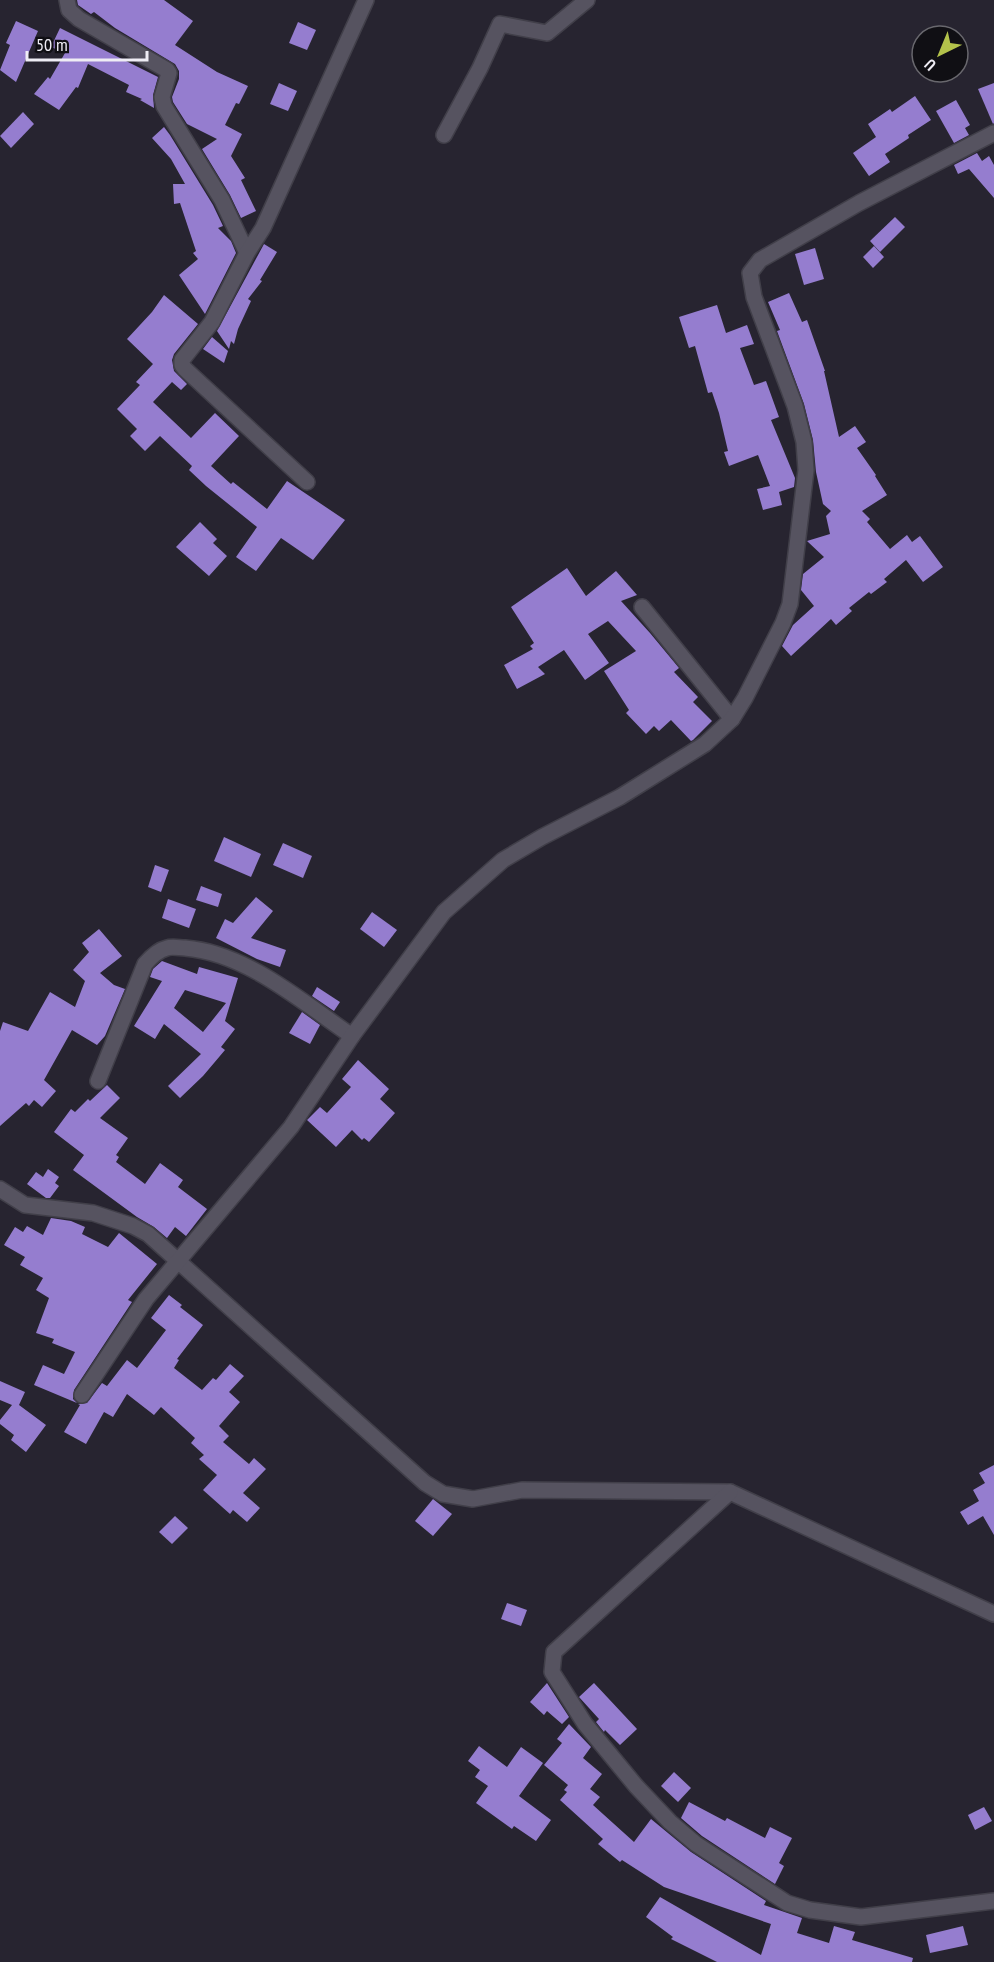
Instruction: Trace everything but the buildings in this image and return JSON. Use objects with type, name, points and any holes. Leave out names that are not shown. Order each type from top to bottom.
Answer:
[{"type":"street","points":[[67,0],[69,10],[79,19],[167,70],[169,73],[162,97],[164,106],[222,200],[247,253]]},
{"type":"street","points":[[307,482],[182,364],[182,360],[212,322],[247,253],[263,228],[366,0]]},
{"type":"street","points":[[444,135],[480,68],[500,24],[547,33],[587,0]]},
{"type":"street","points":[[82,1395],[140,1308],[291,1127],[352,1036],[444,912],[503,860],[620,797],[705,744],[732,719],[745,698],[790,604],[806,471],[804,442],[795,406],[754,297],[750,273],[760,260],[859,202],[994,134]]},
{"type":"street","points":[[642,607],[732,719]]},
{"type":"street","points":[[98,1082],[145,964],[156,953],[168,947],[195,949],[238,961],[267,977],[352,1036]]},
{"type":"street","points":[[0,1189],[25,1205],[93,1213],[134,1226],[148,1234],[424,1483],[443,1494],[473,1499],[522,1490],[730,1492],[994,1614]]},
{"type":"street","points":[[730,1492],[554,1652],[552,1672],[574,1707],[585,1724],[636,1786],[670,1822],[696,1845],[788,1904],[810,1910],[861,1917],[994,1901]]}]
